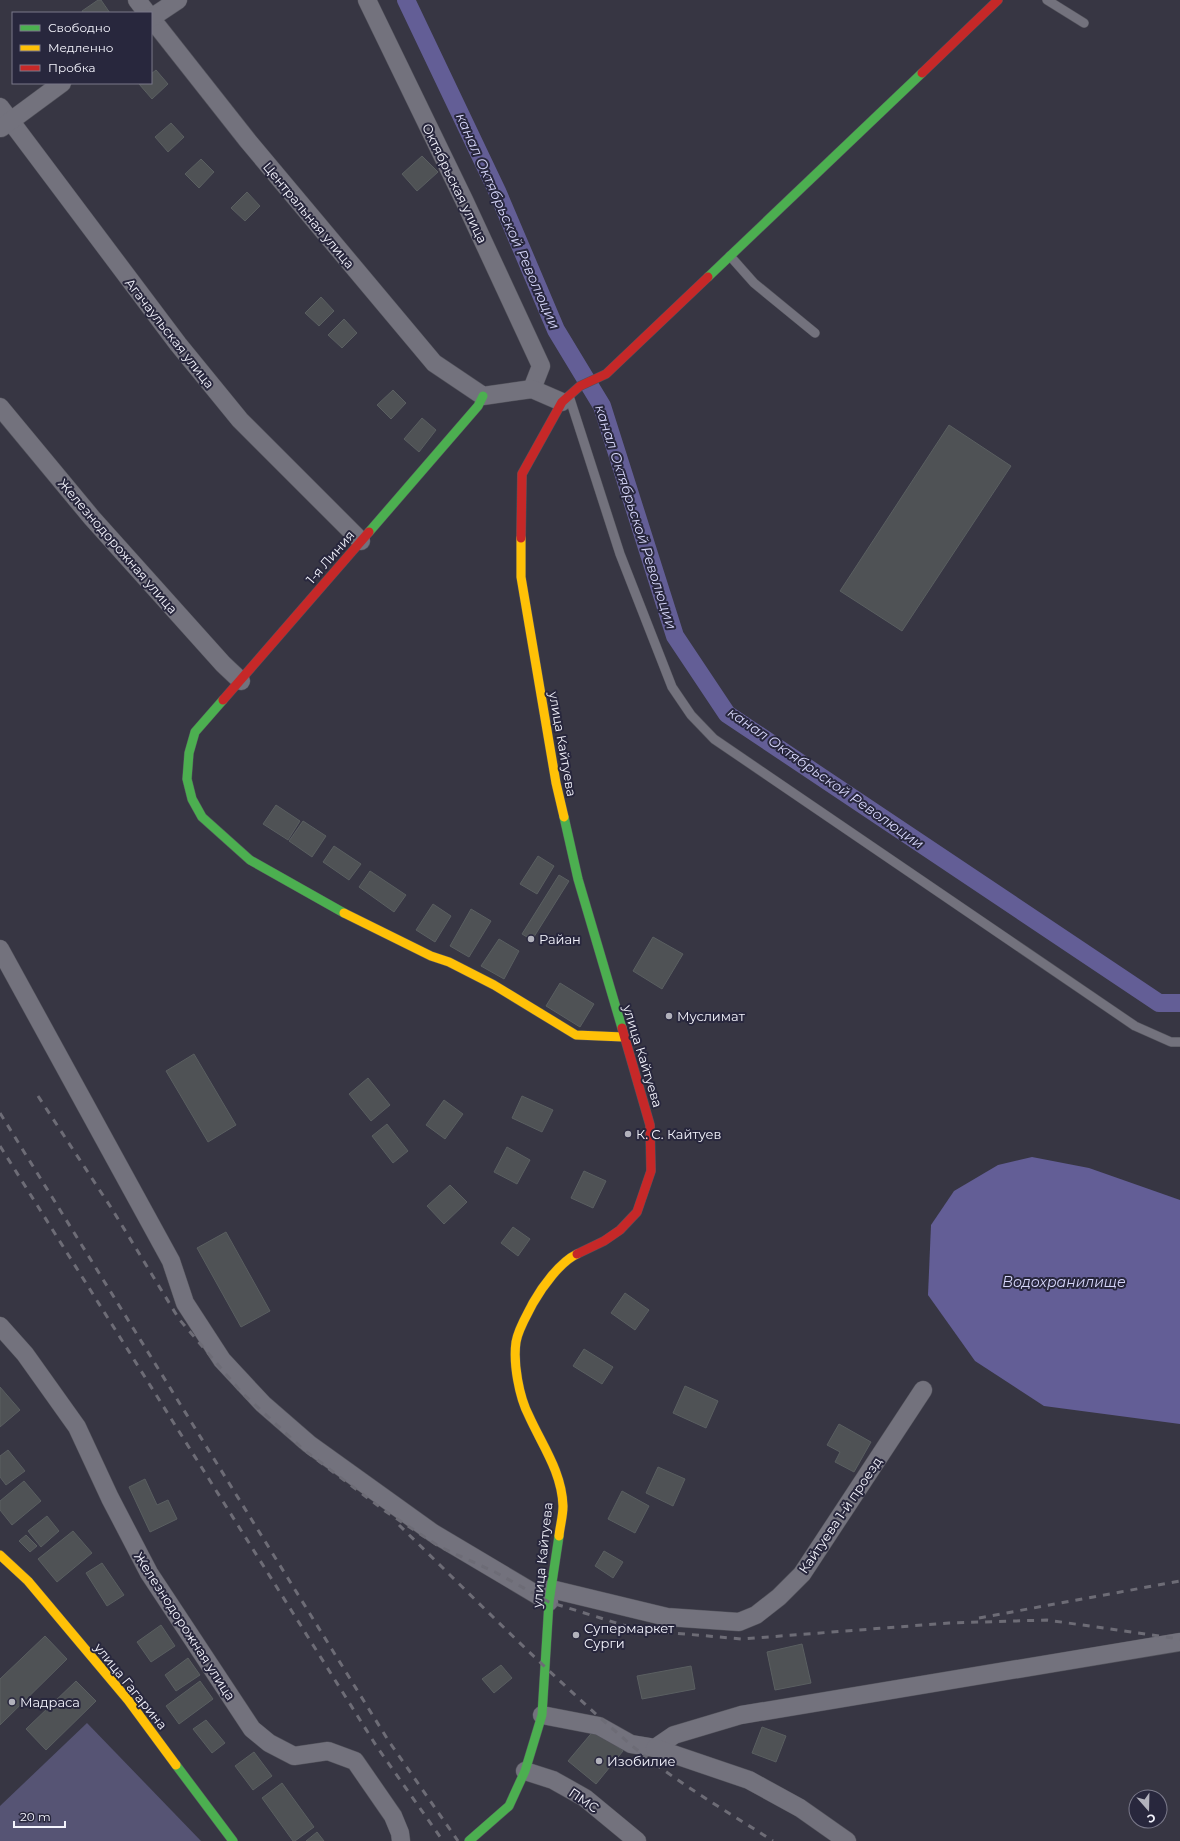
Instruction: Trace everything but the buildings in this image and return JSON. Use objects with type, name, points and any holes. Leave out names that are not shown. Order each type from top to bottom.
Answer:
[{"type":"main road","name":"улица Кайтуева","points":[[470,1841],[509,1806],[525,1771],[542,1715],[544,1666],[550,1595],[562,1506],[558,1478],[554,1467],[528,1415],[522,1396],[515,1363],[516,1341],[523,1323],[538,1294],[567,1260],[609,1238],[620,1230],[637,1212],[651,1171],[650,1125],[578,880],[556,782],[521,578],[522,474],[566,399],[580,386],[606,374],[998,0]]},
{"type":"main road","name":"1-я Линия","points":[[483,396],[478,406],[241,681],[195,732],[188,753],[188,779],[192,799],[202,817],[250,860],[354,919],[430,956],[449,962],[494,985],[576,1035],[623,1037]]},
{"type":"main road","name":"улица Гагарина","points":[[0,1555],[28,1581],[128,1700],[233,1841]]},
{"type":"street","points":[[137,0],[146,12]]},
{"type":"street","points":[[152,17],[178,0]]},
{"type":"street","name":"Октябрьская улица","points":[[367,0],[464,200],[541,366],[532,389]]},
{"type":"street","name":"Центральная улица","points":[[152,19],[248,141],[434,363],[483,396]]},
{"type":"street","points":[[3,119],[60,84]]},
{"type":"street","name":"Агачаульская улица","points":[[3,119],[178,344],[240,420],[361,541]]},
{"type":"street","points":[[483,396],[532,389],[566,399]]},
{"type":"street","name":"Железнодорожная улица","points":[[0,407],[92,518],[223,664],[241,681]]},
{"type":"street","name":"Кайтуева 1-й проезд","points":[[0,949],[171,1261],[185,1303],[222,1360],[263,1404],[309,1444],[433,1533],[550,1595],[667,1617],[739,1622],[756,1615],[779,1597],[802,1574],[922,1390]]},
{"type":"street","name":"Железнодорожная улица","points":[[0,1326],[25,1354],[76,1427],[110,1498],[149,1573],[252,1729],[269,1743],[294,1756],[328,1751],[355,1761],[393,1816],[400,1833],[401,1841]]},
{"type":"street","points":[[655,1748],[674,1734],[741,1715],[1180,1642]]},
{"type":"street","points":[[542,1715],[599,1726],[631,1744],[655,1748],[749,1780],[800,1808],[847,1841]]},
{"type":"street","name":"ПМС","points":[[525,1771],[553,1780],[585,1798],[637,1841]]},
{"type":"lane","points":[[1047,0],[1084,23]]},
{"type":"lane","points":[[730,256],[754,283],[815,333]]},
{"type":"lane","points":[[566,399],[620,554],[672,687],[690,715],[714,739],[1135,1026],[1171,1042],[1180,1042]]},
{"type":"shaded area","points":[[87,1723],[201,1841],[0,1841],[0,1806]]},
{"type":"water","name":"Водохранилище","points":[[1032,1157],[1089,1168],[1180,1200],[1180,1424],[1044,1406],[975,1361],[928,1295],[931,1225],[954,1191],[998,1165]]},
{"type":"waterway","name":"канал Октябрьской Революции","points":[[406,0],[497,191],[556,330],[602,406],[675,636],[727,714],[1159,1003],[1180,1003]]},
{"type":"railway","points":[[38,1096],[112,1209],[179,1319],[242,1393],[304,1450],[385,1511],[440,1547],[495,1572],[549,1602],[639,1630],[742,1639],[949,1623],[1047,1620],[1180,1639]]},
{"type":"railway","points":[[0,1113],[388,1740],[458,1841]]},
{"type":"railway","points":[[0,1146],[377,1747],[443,1841]]},
{"type":"railway","points":[[399,1525],[542,1664],[630,1744],[682,1783],[773,1841]]},
{"type":"railway","points":[[979,1618],[1180,1581]]},
{"type":"traffic: fast","points":[[708,277],[922,73]]},
{"type":"traffic: fast","points":[[369,532],[478,406],[483,396]]},
{"type":"traffic: fast","points":[[223,700],[195,732],[189,753],[187,779],[192,799],[202,817],[250,860],[344,913]]},
{"type":"traffic: fast","points":[[564,817],[578,879],[622,1028]]},
{"type":"traffic: fast","points":[[469,1841],[509,1806],[525,1771],[542,1715],[549,1602],[559,1536]]},
{"type":"traffic: fast","points":[[176,1765],[233,1841]]},
{"type":"traffic: slow","points":[[521,538],[521,577],[556,783],[564,817]]},
{"type":"traffic: slow","points":[[344,913],[431,956],[449,962],[494,985],[576,1035],[623,1037]]},
{"type":"traffic: slow","points":[[559,1536],[563,1514],[562,1494],[555,1470],[522,1399],[516,1370],[515,1350],[519,1332],[546,1283],[564,1263],[577,1254]]},
{"type":"traffic: slow","points":[[0,1555],[28,1581],[128,1700],[176,1765]]},
{"type":"traffic: jam","points":[[922,73],[998,0]]},
{"type":"traffic: jam","points":[[521,538],[522,474],[562,402],[580,386],[606,374],[708,277]]},
{"type":"traffic: jam","points":[[223,700],[369,532]]},
{"type":"traffic: jam","points":[[577,1254],[604,1241],[620,1230],[637,1212],[651,1171],[650,1125],[622,1028]]},
{"type":"place","name":"Райан","points":[[531,939]]},
{"type":"place","name":"Муслимат","points":[[669,1016]]},
{"type":"place","name":"К. С. Кайтуев","points":[[628,1134]]},
{"type":"place","name":"Супермаркет Сурги","points":[[576,1635]]},
{"type":"place","name":"Мадраса","points":[[12,1702]]},
{"type":"place","name":"Изобилие","points":[[599,1761]]}]
